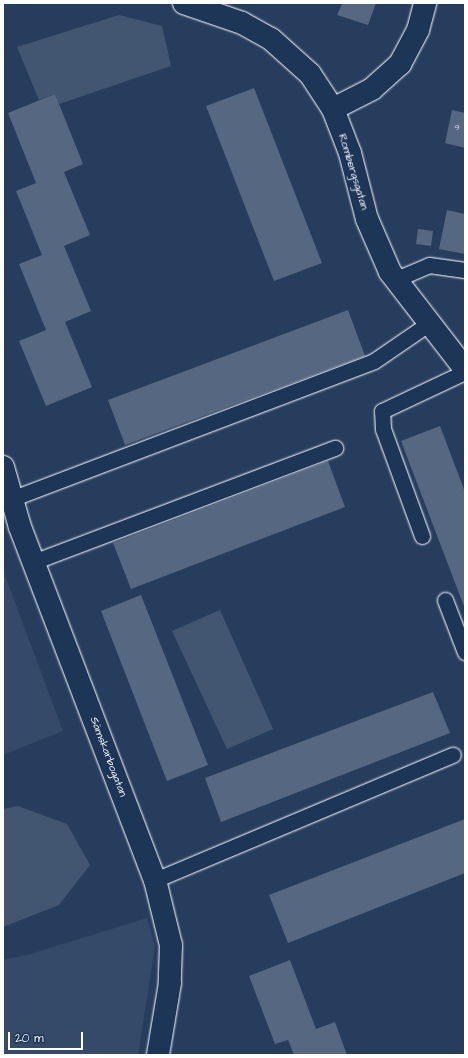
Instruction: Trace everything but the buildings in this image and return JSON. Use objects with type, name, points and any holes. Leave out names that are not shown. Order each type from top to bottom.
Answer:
[{"type":"street","name":"Rombergsgatan","points":[[184,3],[242,23],[271,39],[310,74],[333,109],[350,153],[367,219],[394,280],[465,371]]},
{"type":"street","points":[[333,109],[372,89],[400,64],[418,30],[425,3]]},
{"type":"street","name":"Sämskarbogatan","points":[[3,467],[11,499],[33,562],[155,880],[171,945],[170,983],[158,1055]]},
{"type":"lane","points":[[394,280],[429,265],[465,270]]},
{"type":"lane","points":[[11,499],[374,361],[428,324]]},
{"type":"lane","points":[[422,536],[383,429],[382,411],[465,371]]},
{"type":"lane","points":[[33,562],[335,448]]},
{"type":"lane","points":[[445,600],[465,652]]},
{"type":"lane","points":[[155,880],[453,754]]},
{"type":"shaded area","points":[[119,15],[162,26],[171,66],[59,104],[55,94],[39,100],[17,47]]},
{"type":"shaded area","points":[[3,570],[63,731],[3,755]]},
{"type":"shaded area","points":[[220,610],[273,729],[227,749],[172,631]]},
{"type":"shaded area","points":[[18,806],[67,824],[90,865],[59,905],[3,927],[3,809]]},
{"type":"shaded area","points":[[147,918],[155,947],[138,1055],[3,1055],[3,960],[27,955]]}]
